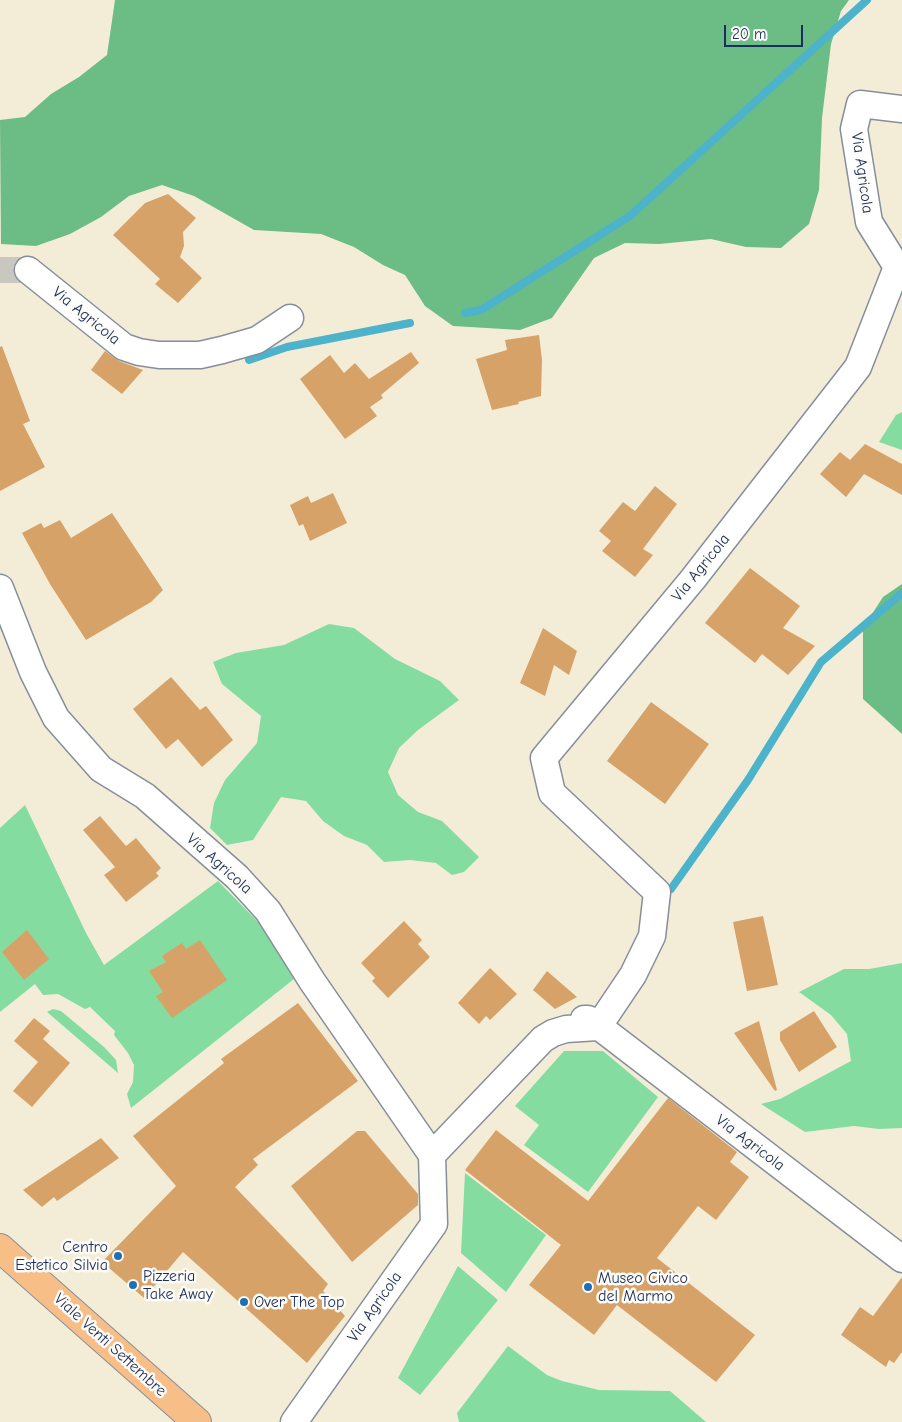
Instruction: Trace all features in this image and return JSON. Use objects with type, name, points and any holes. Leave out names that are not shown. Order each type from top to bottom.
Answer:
[{"type":"main road","name":"Viale Venti Settembre","points":[[0,1248],[197,1422]]},
{"type":"street","name":"Via Agricola","points":[[598,1027],[633,975],[652,936],[657,892],[552,793],[544,758],[693,579],[858,367],[896,267],[869,222],[854,129],[860,104],[902,109]]},
{"type":"street","name":"Via Agricola","points":[[28,270],[124,347],[139,352],[159,355],[200,355],[257,340],[290,318]]},
{"type":"street","name":"Via Agricola","points":[[0,588],[32,672],[56,718],[101,769],[145,796],[237,877],[268,910],[312,981],[432,1155],[434,1224],[294,1422]]},
{"type":"street","name":"Via Agricola","points":[[432,1155],[543,1040],[553,1033],[566,1029],[580,1019],[588,1019],[902,1259]]},
{"type":"green space","points":[[115,0],[849,0],[841,11],[831,44],[822,118],[819,190],[809,224],[781,248],[746,247],[711,239],[659,244],[625,243],[594,258],[552,318],[520,330],[453,326],[425,306],[405,275],[383,265],[354,247],[321,234],[254,230],[194,196],[162,185],[129,196],[101,217],[70,234],[36,246],[1,244],[0,120],[25,117],[51,94],[79,77],[107,55]]},
{"type":"green space","points":[[902,412],[902,450],[879,442],[896,415]]},
{"type":"green space","points":[[902,584],[902,734],[863,699],[863,628],[883,597]]},
{"type":"green space","points":[[329,624],[354,628],[395,659],[440,681],[459,700],[418,730],[399,748],[388,772],[398,795],[418,812],[442,821],[479,857],[464,872],[452,875],[436,863],[410,860],[384,862],[367,845],[344,836],[323,821],[306,801],[281,797],[253,840],[227,845],[210,828],[214,803],[225,780],[257,743],[261,716],[222,684],[213,662],[236,653],[284,645]]},
{"type":"green space","points":[[25,805],[86,933],[104,965],[218,881],[260,924],[294,979],[131,1108],[127,1094],[133,1082],[134,1065],[128,1053],[114,1035],[115,1031],[90,1007],[85,1009],[58,994],[43,995],[35,984],[0,1012],[0,828]]},
{"type":"green space","points":[[902,963],[902,1128],[879,1129],[854,1126],[805,1132],[761,1104],[780,1099],[851,1061],[847,1034],[831,1015],[799,992],[844,969],[869,969]]},
{"type":"green space","points":[[53,1009],[61,1011],[104,1047],[116,1060],[118,1073],[47,1012]]},
{"type":"green space","points":[[564,1051],[603,1051],[658,1097],[588,1192],[524,1145],[539,1125],[515,1106]]},
{"type":"green space","points":[[465,1173],[546,1235],[506,1292],[461,1253]]},
{"type":"green space","points":[[458,1266],[498,1300],[420,1395],[398,1378]]},
{"type":"green space","points":[[508,1346],[547,1375],[562,1381],[599,1390],[670,1391],[706,1422],[459,1422],[457,1413]]},
{"type":"building","points":[[168,194],[196,218],[183,232],[184,246],[180,257],[202,278],[178,303],[155,284],[160,279],[113,235],[145,203]]},
{"type":"building","points":[[539,335],[542,360],[541,396],[518,402],[519,404],[492,410],[476,359],[507,350],[505,340]]},
{"type":"building","points":[[2,346],[30,421],[23,424],[45,467],[0,491],[0,347]]},
{"type":"building","points":[[105,351],[119,361],[143,370],[122,394],[91,370]]},
{"type":"building","points":[[411,352],[419,363],[381,395],[383,398],[370,407],[377,416],[345,439],[300,379],[330,355],[344,373],[355,363],[369,379]]},
{"type":"building","points":[[865,444],[902,464],[902,495],[864,474],[846,497],[820,474],[840,452],[850,460]]},
{"type":"building","points":[[655,486],[677,504],[643,549],[653,555],[635,577],[602,551],[611,541],[599,531],[623,502],[635,511]]},
{"type":"building","points":[[333,493],[347,523],[310,541],[303,524],[299,526],[290,505],[308,496],[311,503]]},
{"type":"building","points":[[112,513],[163,590],[151,602],[86,640],[50,584],[22,533],[41,523],[44,528],[60,520],[71,538]]},
{"type":"building","points":[[750,568],[800,606],[783,628],[815,646],[788,675],[762,654],[755,663],[705,623]]},
{"type":"building","points":[[543,628],[577,651],[569,675],[554,665],[545,696],[520,683]]},
{"type":"building","points":[[171,677],[200,710],[206,706],[233,740],[202,767],[178,739],[166,749],[133,709]]},
{"type":"building","points":[[651,702],[709,744],[665,804],[607,761]]},
{"type":"building","points":[[100,816],[126,846],[136,838],[161,868],[156,873],[159,876],[126,902],[104,875],[115,867],[83,830]]},
{"type":"building","points":[[763,916],[778,985],[747,991],[733,922]]},
{"type":"building","points":[[404,921],[422,940],[418,944],[430,957],[388,998],[372,981],[375,978],[361,963]]},
{"type":"building","points":[[27,930],[49,959],[24,980],[2,952]]},
{"type":"building","points":[[200,940],[227,980],[172,1018],[156,996],[163,992],[149,971],[166,962],[162,956],[182,943],[186,949]]},
{"type":"building","points":[[490,968],[517,994],[490,1020],[486,1016],[479,1024],[458,1003]]},
{"type":"building","points":[[547,971],[577,997],[555,1009],[533,990]]},
{"type":"building","points":[[298,1003],[358,1081],[253,1159],[258,1165],[235,1187],[328,1284],[323,1291],[345,1316],[307,1363],[183,1252],[144,1298],[102,1262],[176,1186],[133,1136],[224,1063],[221,1059]]},
{"type":"building","points":[[814,1011],[837,1047],[799,1072],[780,1040],[780,1032]]},
{"type":"building","points":[[34,1018],[50,1031],[43,1039],[70,1063],[32,1107],[13,1091],[38,1062],[14,1041]]},
{"type":"building","points":[[759,1021],[777,1090],[775,1091],[734,1033]]},
{"type":"building","points":[[668,1098],[737,1152],[730,1162],[749,1177],[716,1220],[698,1206],[657,1258],[755,1335],[716,1382],[617,1305],[594,1335],[529,1285],[561,1245],[465,1170],[496,1130],[588,1201]]},
{"type":"building","points":[[357,1131],[365,1131],[418,1194],[418,1205],[352,1262],[291,1186]]},
{"type":"building","points":[[101,1138],[119,1158],[57,1201],[54,1197],[42,1207],[23,1190]]},
{"type":"building","points":[[902,1277],[902,1352],[894,1363],[889,1360],[886,1367],[841,1335],[860,1307],[873,1316]]},
{"type":"waterway","points":[[465,313],[481,310],[630,216],[867,0]]},
{"type":"waterway","points":[[249,360],[287,347],[410,323]]},
{"type":"waterway","points":[[671,889],[748,780],[821,662],[902,593]]},
{"type":"tunnel","points":[[0,270],[28,270]]},
{"type":"place","name":"Centro Estetico Silvia","points":[[118,1256]]},
{"type":"place","name":"Pizzeria Take Away","points":[[133,1285]]},
{"type":"place","name":"Museo Civico del Marmo","points":[[588,1287]]},
{"type":"place","name":"Over The Top","points":[[244,1302]]}]
